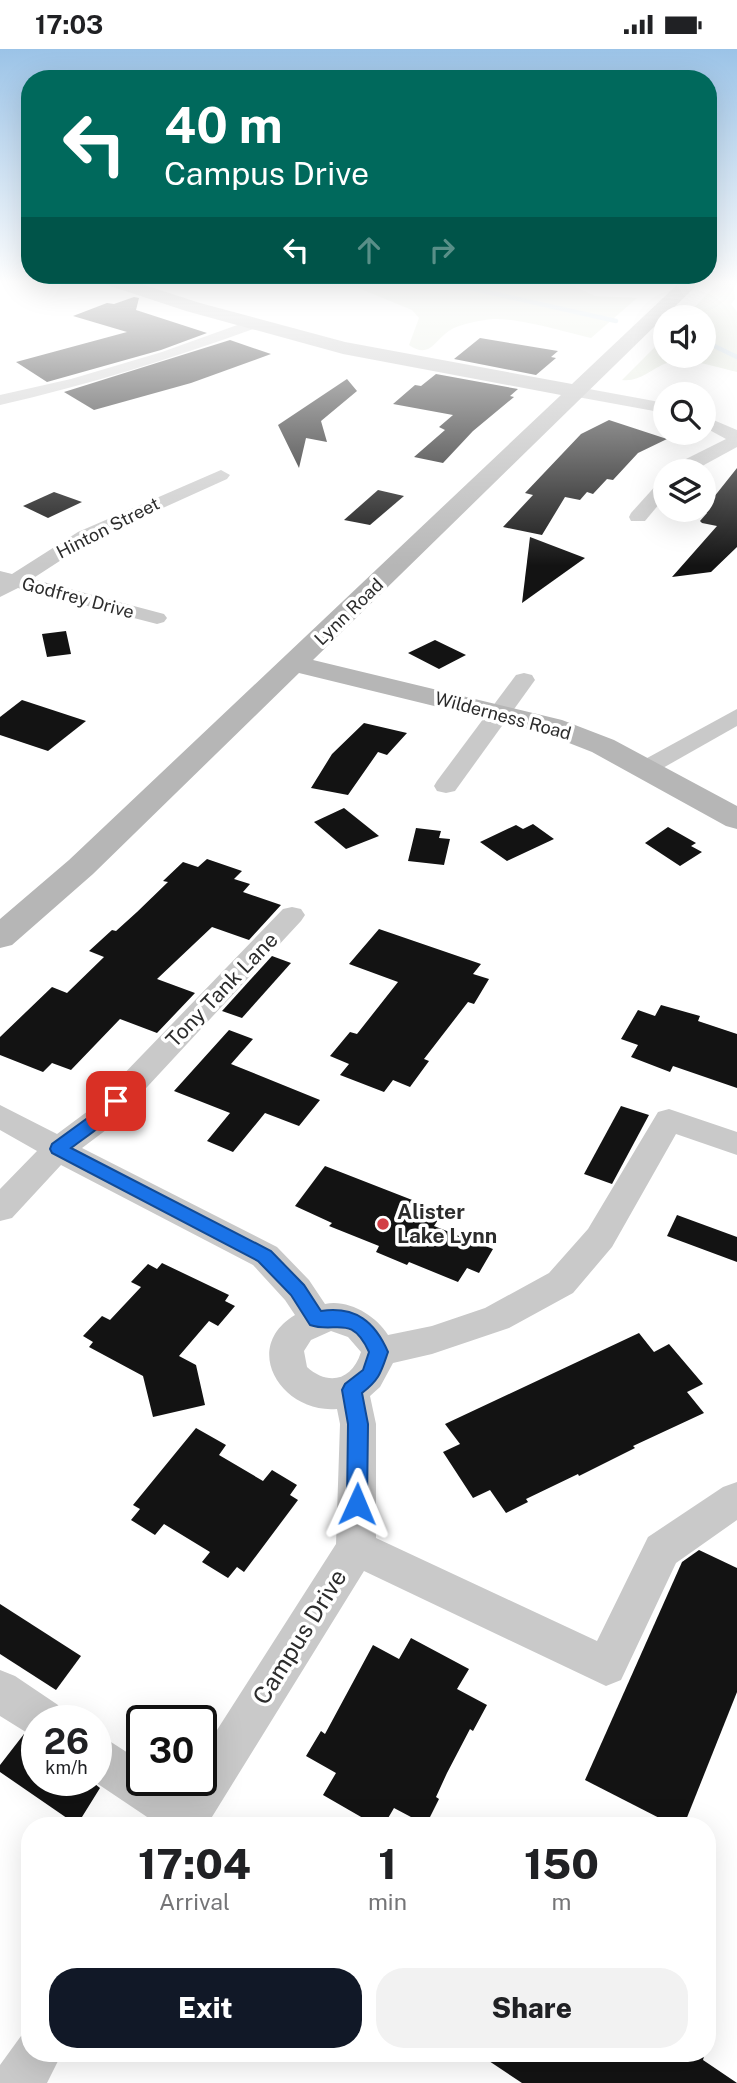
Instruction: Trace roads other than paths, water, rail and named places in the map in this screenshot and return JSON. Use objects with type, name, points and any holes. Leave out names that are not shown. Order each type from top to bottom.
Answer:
[{"type":"main road","points":[[493,376],[578,392]]},
{"type":"main road","name":"Lynn Road","points":[[0,937],[81,867],[595,376]]},
{"type":"main road","name":"Wilderness Road","points":[[295,664],[503,713],[564,731],[603,746],[737,818]]},
{"type":"street","points":[[0,400],[99,376]]},
{"type":"street","points":[[578,392],[653,406]]},
{"type":"street","points":[[716,427],[737,438]]},
{"type":"street","points":[[699,459],[737,438]]},
{"type":"street","name":"Hinton Street","points":[[5,583],[85,536],[221,475]]},
{"type":"street","points":[[638,517],[653,500]]},
{"type":"street","name":"Godfrey Drive","points":[[5,583],[157,618]]},
{"type":"street","points":[[446,786],[503,713],[524,680]]},
{"type":"street","points":[[646,768],[737,716]]},
{"type":"street","name":"Tony Tank Lane","points":[[0,1209],[58,1149],[99,1119],[292,915]]},
{"type":"street","points":[[0,1116],[265,1256],[298,1290],[317,1320]]},
{"type":"street","points":[[379,1352],[432,1340],[497,1318],[561,1283],[600,1238],[669,1120],[737,1144]]},
{"type":"street","points":[[331,1317],[352,1321],[365,1328],[379,1352],[371,1375],[351,1390],[334,1394],[317,1392],[296,1381],[290,1373],[286,1354],[296,1331],[317,1320],[331,1317]]},
{"type":"street","name":"Campus Drive","points":[[187,1817],[356,1548],[358,1424],[351,1390]]},
{"type":"street","points":[[356,1548],[606,1666],[662,1550],[737,1499]]},
{"type":"street","points":[[0,1691],[21,1705]]},
{"type":"street","points":[[112,1769],[177,1817]]},
{"type":"street","points":[[18,2083],[32,2062]]},
{"type":"place","name":"Alister Lake Lynn","points":[[383,1224]]}]
